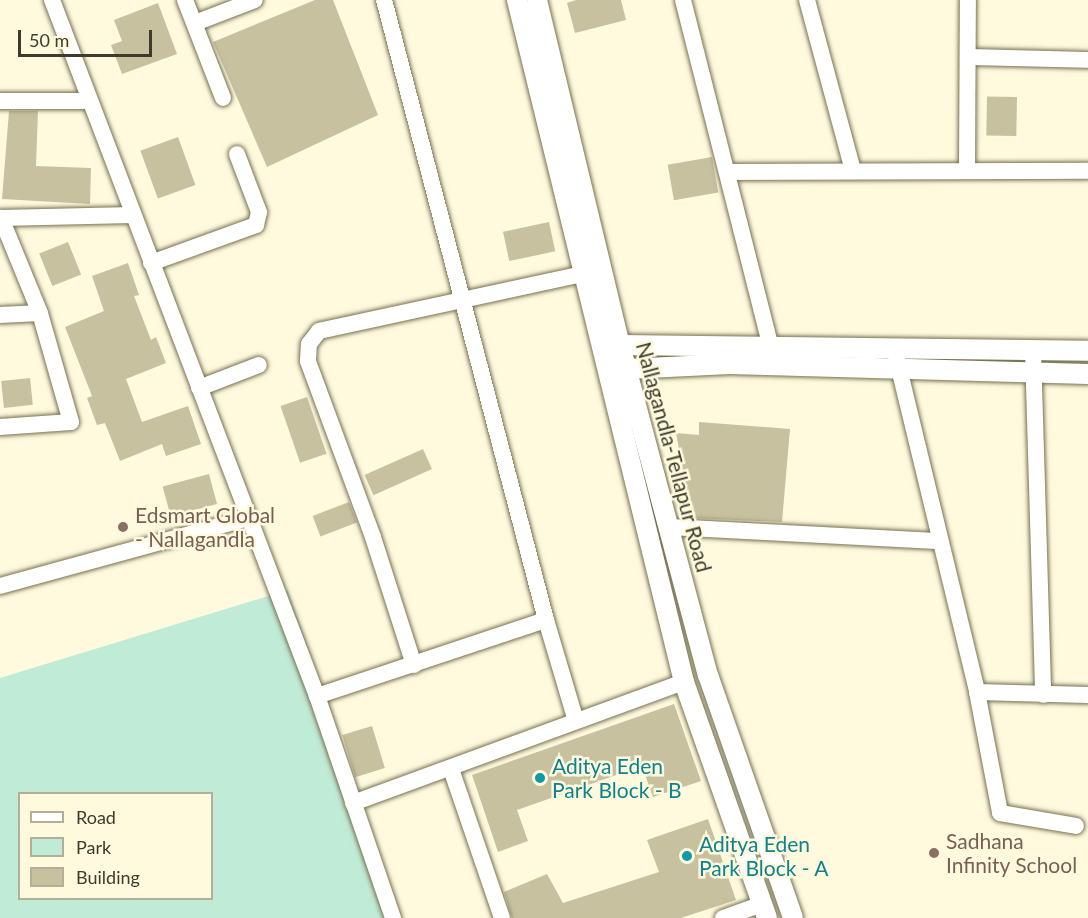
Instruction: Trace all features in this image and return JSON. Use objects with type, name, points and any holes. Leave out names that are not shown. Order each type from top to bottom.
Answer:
[{"type":"street","points":[[52,0],[87,101],[133,214],[317,696],[393,918]]},
{"type":"street","points":[[185,0],[224,98]]},
{"type":"street","points":[[195,23],[255,0]]},
{"type":"street","points":[[384,0],[546,620],[576,721]]},
{"type":"street","name":"Nallagandla-Tellapur Road","points":[[517,0],[536,40],[708,675],[793,918]]},
{"type":"street","name":"Nallagandla-Tellapur Road","points":[[537,0],[536,40],[583,274],[684,682],[764,911]]},
{"type":"street","points":[[683,0],[770,344]]},
{"type":"street","points":[[807,0],[853,171]]},
{"type":"street","points":[[968,0],[968,171]]},
{"type":"street","points":[[968,57],[1088,60]]},
{"type":"street","points":[[0,101],[87,101]]},
{"type":"street","points":[[151,263],[256,225],[260,212],[237,154]]},
{"type":"street","points":[[727,172],[1088,171]]},
{"type":"street","points":[[0,427],[70,422],[40,313],[0,218],[133,214]]},
{"type":"street","points":[[414,665],[306,354],[320,331],[462,298],[583,274]]},
{"type":"street","points":[[0,315],[40,313]]},
{"type":"street","points":[[620,345],[770,344],[1088,351]]},
{"type":"street","points":[[894,346],[938,541],[977,692],[1000,813],[1076,826]]},
{"type":"street","points":[[1033,351],[1043,695]]},
{"type":"street","points":[[626,369],[730,364],[1088,374]]},
{"type":"street","points":[[199,388],[260,365]]},
{"type":"street","points":[[0,586],[248,518]]},
{"type":"street","points":[[668,526],[938,541]]},
{"type":"street","points":[[317,696],[546,620]]},
{"type":"street","points":[[353,803],[684,682]]},
{"type":"street","points":[[977,692],[1088,695]]},
{"type":"street","points":[[451,769],[502,918]]},
{"type":"street","points":[[723,918],[764,911]]},
{"type":"green space","points":[[288,590],[401,918],[0,918],[0,678]]},
{"type":"building","points":[[315,0],[333,0],[378,115],[267,167],[213,42]]},
{"type":"building","points":[[576,0],[621,0],[626,20],[575,33],[567,3]]},
{"type":"building","points":[[158,3],[177,54],[122,74],[111,45],[122,41],[114,20]]},
{"type":"building","points":[[987,96],[1017,97],[1016,136],[986,135]]},
{"type":"building","points":[[9,111],[38,111],[36,166],[91,168],[90,204],[2,199]]},
{"type":"building","points":[[178,137],[195,185],[158,199],[140,151]]},
{"type":"building","points":[[712,157],[718,192],[674,200],[668,165]]},
{"type":"building","points":[[549,222],[555,251],[509,261],[503,232]]},
{"type":"building","points":[[68,242],[81,274],[52,286],[39,254]]},
{"type":"building","points":[[128,263],[139,295],[134,296],[151,340],[156,337],[166,363],[126,379],[142,422],[188,406],[201,444],[166,456],[162,444],[120,461],[105,423],[97,425],[87,398],[92,396],[65,327],[104,311],[92,276]]},
{"type":"building","points":[[30,378],[33,405],[4,408],[1,381]]},
{"type":"building","points":[[307,397],[327,454],[300,463],[281,406]]},
{"type":"building","points":[[699,422],[790,429],[782,522],[692,518],[676,433],[699,435]]},
{"type":"building","points":[[423,449],[432,469],[373,495],[365,475]]},
{"type":"building","points":[[209,474],[217,504],[171,516],[163,486]]},
{"type":"building","points":[[349,502],[357,523],[320,537],[313,516]]},
{"type":"building","name":"Aditya Eden Park Block - B","points":[[674,704],[701,781],[653,797],[642,766],[517,810],[528,841],[498,852],[472,775]]},
{"type":"building","points":[[372,726],[385,768],[355,777],[342,735]]},
{"type":"building","name":"Aditya Eden Park Block - A","points":[[708,819],[736,900],[681,918],[512,918],[504,892],[547,874],[563,903],[659,872],[647,840]]},
{"type":"place","name":"Edsmart Global - Nallagandla","points":[[123,527]]},
{"type":"place","name":"Aditya Eden Park Block - B","points":[[540,778]]},
{"type":"place","name":"Sadhana Infinity School","points":[[934,853]]},
{"type":"place","name":"Aditya Eden Park Block - A","points":[[687,856]]}]
